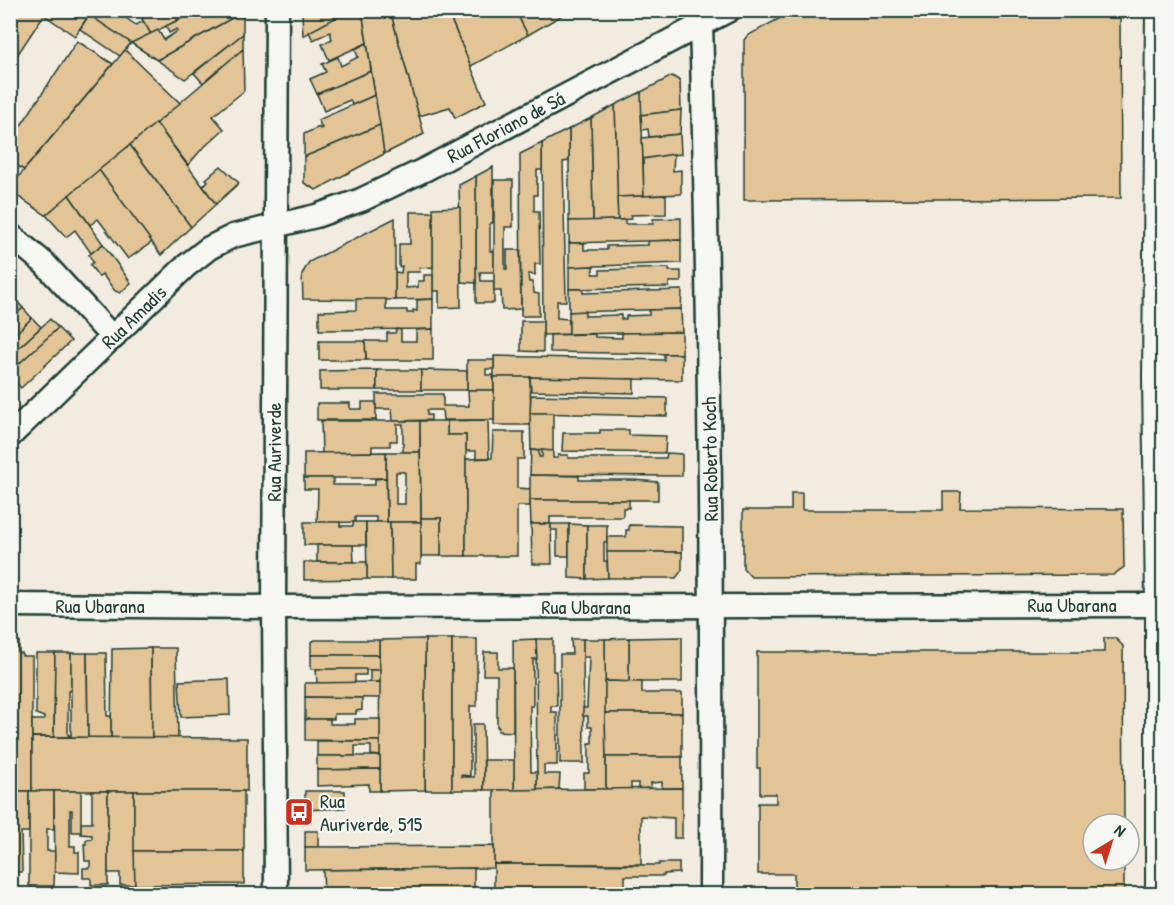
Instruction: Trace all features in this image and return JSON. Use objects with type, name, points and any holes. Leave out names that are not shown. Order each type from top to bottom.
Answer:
[{"type":"main road","points":[[1162,10],[1159,378],[1162,894]]},
{"type":"street","name":"Rua Auriverde","points":[[276,894],[274,608],[277,10]]},
{"type":"street","name":"Rua Floriano de Sá","points":[[275,225],[316,216],[362,200],[426,170],[729,10]]},
{"type":"street","name":"Rua Roberto Koch","points":[[702,25],[712,607],[711,894]]},
{"type":"street","name":"Rua Amadis","points":[[10,436],[186,266],[209,248],[233,236],[275,225]]},
{"type":"street","points":[[10,235],[44,262],[113,338]]},
{"type":"street","name":"Rua Ubarana","points":[[10,605],[274,608],[1162,605]]},
{"type":"building","points":[[10,10],[47,10],[10,66]]},
{"type":"building","points":[[47,10],[92,10],[75,36],[44,15]]},
{"type":"building","points":[[92,10],[114,10],[136,25],[144,21],[151,34],[131,43],[89,15]]},
{"type":"building","points":[[153,10],[173,10],[178,20],[151,34],[142,19]]},
{"type":"building","points":[[173,10],[198,10],[178,20]]},
{"type":"building","points":[[207,10],[243,10],[243,12],[157,60],[131,43],[158,30],[164,40],[178,31],[177,29],[169,33],[166,26],[193,13],[195,17]]},
{"type":"building","points":[[302,10],[350,10],[303,36]]},
{"type":"building","points":[[350,10],[362,10],[367,43],[329,60],[322,44],[332,39],[330,32],[313,40],[309,32]]},
{"type":"building","points":[[362,10],[390,10],[424,134],[384,154]]},
{"type":"building","points":[[390,10],[447,10],[486,102],[455,118],[450,107],[419,116]]},
{"type":"building","points":[[447,10],[515,10],[528,35],[471,66]]},
{"type":"building","points":[[515,10],[571,10],[528,35]]},
{"type":"building","points":[[795,10],[1120,10],[1121,198],[744,200],[744,40],[747,36]]},
{"type":"building","points":[[243,12],[243,34],[185,79],[157,60]]},
{"type":"building","points":[[89,15],[131,43],[120,56],[80,29]]},
{"type":"building","points":[[243,34],[243,49],[203,83],[194,73]]},
{"type":"building","points":[[77,41],[113,64],[24,170],[10,161],[10,142]]},
{"type":"building","points":[[367,43],[371,71],[317,94],[310,79],[326,72],[322,64],[338,57],[341,66],[358,57],[355,49]]},
{"type":"building","points":[[243,49],[244,91],[213,116],[224,129],[188,165],[156,123]]},
{"type":"building","points":[[125,50],[180,103],[46,215],[10,191],[10,187]]},
{"type":"building","points":[[371,71],[375,95],[352,105],[350,100],[324,111],[317,94]]},
{"type":"building","points":[[672,76],[680,81],[681,110],[641,115],[641,92]]},
{"type":"building","points":[[641,92],[644,196],[617,197],[615,105]]},
{"type":"building","points":[[375,95],[380,125],[304,157],[304,134],[319,127],[322,128],[318,120]]},
{"type":"building","points":[[615,105],[618,220],[593,221],[591,118]]},
{"type":"building","points":[[681,110],[680,134],[649,137],[648,129],[642,130],[641,115]]},
{"type":"building","points":[[10,115],[20,121],[10,137]]},
{"type":"building","points":[[591,118],[593,221],[569,221],[569,129]]},
{"type":"building","points":[[156,123],[216,204],[191,227],[130,145]]},
{"type":"building","points":[[380,125],[384,154],[316,190],[304,183],[304,157]]},
{"type":"building","points":[[569,129],[569,161],[563,162],[566,301],[557,301],[557,318],[569,319],[569,334],[543,335],[542,143]]},
{"type":"building","points":[[680,134],[681,154],[643,159],[642,138]]},
{"type":"building","points":[[542,143],[542,170],[537,170],[537,195],[534,195],[534,211],[539,211],[540,264],[535,264],[535,275],[528,274],[529,282],[533,282],[534,293],[539,294],[539,316],[521,316],[520,154]]},
{"type":"building","points":[[130,145],[191,227],[161,255],[99,170]]},
{"type":"building","points":[[674,154],[673,171],[681,170],[681,194],[644,196],[643,159]]},
{"type":"building","points":[[221,166],[239,183],[216,204],[203,186],[208,181],[206,179]]},
{"type":"building","points":[[493,167],[493,223],[490,223],[490,251],[494,251],[494,272],[480,272],[481,281],[494,281],[494,303],[476,303],[476,176]]},
{"type":"building","points":[[99,170],[152,242],[128,259],[98,219],[90,225],[69,195]]},
{"type":"building","points":[[476,176],[476,283],[461,282],[459,185]]},
{"type":"building","points":[[494,180],[513,180],[513,227],[505,227],[505,269],[507,269],[507,250],[520,250],[521,309],[502,310],[501,291],[494,291]]},
{"type":"building","points":[[69,195],[103,244],[91,253],[75,230],[66,237],[46,215]]},
{"type":"building","points":[[666,195],[666,214],[631,215],[632,219],[618,220],[617,197]]},
{"type":"building","points":[[460,207],[461,307],[439,308],[439,291],[433,291],[433,208]]},
{"type":"building","points":[[410,212],[433,212],[433,267],[419,268],[420,272],[406,272],[406,288],[418,287],[418,281],[424,281],[424,275],[433,275],[433,299],[395,300],[395,272],[401,273],[402,266],[399,267],[399,244],[410,244]]},
{"type":"building","points":[[395,218],[395,300],[303,299],[302,274],[309,262]]},
{"type":"building","points":[[681,218],[681,240],[569,243],[569,221],[625,220],[625,224],[653,224],[653,219]]},
{"type":"building","points":[[681,240],[681,263],[569,267],[569,243],[584,243],[584,250],[607,250],[607,246],[648,245],[648,241]]},
{"type":"building","points":[[103,244],[131,283],[120,293],[115,291],[102,274],[99,277],[90,265],[93,262],[89,255]]},
{"type":"building","points":[[593,266],[593,274],[600,274],[600,270],[669,268],[669,271],[681,271],[681,282],[669,282],[669,287],[569,289],[569,267]]},
{"type":"building","points":[[569,289],[583,289],[583,293],[682,290],[681,309],[569,312]]},
{"type":"building","points":[[14,298],[23,308],[10,320],[10,302]]},
{"type":"building","points":[[356,299],[386,299],[386,310],[407,310],[407,313],[413,313],[413,310],[417,311],[417,300],[433,299],[433,329],[319,330],[319,311],[356,310]]},
{"type":"building","points":[[23,308],[32,318],[10,339],[10,320]]},
{"type":"building","points":[[681,309],[682,332],[569,334],[569,312],[585,311],[585,316],[621,315],[621,319],[626,319],[626,316],[649,315],[649,310]]},
{"type":"building","points":[[32,318],[41,327],[10,356],[10,339]]},
{"type":"building","points":[[50,319],[58,328],[10,372],[10,356]]},
{"type":"building","points":[[521,321],[543,321],[543,352],[521,351]]},
{"type":"building","points":[[58,328],[71,341],[21,388],[10,376],[10,372]]},
{"type":"building","points":[[397,329],[401,330],[401,341],[416,341],[416,330],[433,329],[433,360],[366,360],[365,341],[387,341],[387,333],[395,333]]},
{"type":"building","points":[[682,332],[682,354],[550,352],[550,335],[595,334],[595,337],[622,338],[622,333]]},
{"type":"building","points":[[319,341],[365,341],[366,360],[319,360]]},
{"type":"building","points":[[664,354],[682,354],[682,380],[494,377],[494,356],[664,360]]},
{"type":"building","points":[[467,360],[494,360],[494,369],[486,369],[486,375],[493,375],[494,390],[467,390]]},
{"type":"building","points":[[377,370],[377,390],[320,390],[320,371]]},
{"type":"building","points":[[377,370],[421,370],[421,390],[377,390]]},
{"type":"building","points":[[421,370],[467,371],[467,390],[421,390]]},
{"type":"building","points":[[494,377],[530,377],[531,425],[494,425]]},
{"type":"building","points":[[530,377],[634,379],[634,393],[531,391]]},
{"type":"building","points":[[468,390],[494,390],[494,420],[443,420],[442,410],[427,410],[427,415],[431,415],[431,420],[393,421],[392,409],[376,409],[376,394],[443,394],[443,406],[469,406]]},
{"type":"building","points":[[531,395],[667,398],[667,416],[530,413]]},
{"type":"building","points":[[362,402],[376,402],[376,420],[317,420],[317,403],[350,403],[350,409],[362,409]]},
{"type":"building","points":[[530,413],[553,413],[553,451],[531,450]]},
{"type":"building","points":[[488,420],[489,458],[476,458],[476,451],[466,451],[466,435],[447,435],[447,421]]},
{"type":"building","points":[[321,421],[420,421],[420,452],[403,452],[403,424],[397,424],[397,441],[390,441],[390,446],[372,446],[372,452],[322,453]]},
{"type":"building","points":[[420,421],[447,421],[447,435],[466,435],[466,556],[441,556],[441,518],[421,518]]},
{"type":"building","points":[[600,430],[629,430],[629,435],[666,436],[665,453],[562,451],[563,433],[600,433]]},
{"type":"building","points":[[493,432],[524,432],[524,459],[517,459],[517,488],[531,489],[530,506],[517,506],[517,556],[466,556],[466,459],[492,458]]},
{"type":"building","points":[[531,450],[539,451],[539,457],[542,457],[542,450],[553,451],[553,458],[558,458],[558,455],[568,455],[568,458],[666,458],[667,453],[682,454],[682,476],[530,475]]},
{"type":"building","points":[[386,452],[420,452],[421,522],[387,522]],"holes":[[[396,472],[405,472],[405,504],[396,504]]]},
{"type":"building","points":[[386,452],[386,478],[304,478],[304,453]]},
{"type":"building","points":[[530,475],[579,476],[579,480],[658,482],[658,500],[530,500]]},
{"type":"building","points":[[304,478],[333,478],[333,485],[375,485],[375,479],[386,478],[387,522],[376,522],[376,517],[355,517],[355,522],[317,523],[318,489],[304,489]]},
{"type":"building","points":[[943,492],[961,492],[960,508],[1123,509],[1124,567],[1113,575],[751,577],[743,568],[743,510],[791,510],[791,493],[802,493],[802,510],[943,510]]},
{"type":"building","points":[[530,500],[629,500],[629,508],[623,508],[623,517],[550,517],[550,524],[531,524]]},
{"type":"building","points":[[421,518],[441,518],[441,556],[421,556]]},
{"type":"building","points":[[304,522],[340,522],[340,526],[353,526],[353,522],[366,522],[366,545],[304,545]]},
{"type":"building","points":[[366,522],[390,522],[391,579],[367,579]]},
{"type":"building","points":[[390,522],[421,522],[421,564],[416,564],[416,579],[391,579]]},
{"type":"building","points":[[531,524],[551,524],[552,564],[532,564]]},
{"type":"building","points":[[551,524],[569,524],[569,556],[557,556],[557,530],[551,530]]},
{"type":"building","points":[[569,524],[587,525],[587,579],[569,578]]},
{"type":"building","points":[[587,525],[607,525],[604,561],[607,561],[608,578],[587,579]]},
{"type":"building","points":[[629,525],[682,526],[682,552],[607,552],[607,537],[626,537]]},
{"type":"building","points":[[317,545],[353,545],[354,562],[317,562]]},
{"type":"building","points":[[607,552],[682,552],[682,570],[676,578],[608,578]]},
{"type":"building","points":[[304,562],[367,562],[367,579],[304,580]]},
{"type":"building","points":[[682,637],[682,682],[629,682],[629,638]]},
{"type":"building","points":[[629,638],[629,682],[605,681],[605,639]]},
{"type":"building","points":[[1104,638],[1115,638],[1123,646],[1124,812],[1081,812],[1081,872],[1124,872],[1124,894],[794,894],[794,874],[758,874],[758,803],[776,803],[776,794],[760,794],[760,768],[757,768],[757,652],[1104,652]]},
{"type":"building","points":[[425,639],[452,639],[452,790],[425,790]]},
{"type":"building","points":[[425,639],[425,790],[380,791],[379,640]]},
{"type":"building","points":[[452,639],[477,639],[477,706],[470,706],[470,776],[461,775],[461,777],[474,777],[473,724],[483,724],[484,790],[452,790]]},
{"type":"building","points":[[536,639],[553,639],[553,671],[556,671],[557,706],[551,706],[551,712],[557,712],[557,765],[544,765],[544,774],[560,774],[559,789],[537,790]]},
{"type":"building","points":[[536,639],[537,659],[533,659],[533,706],[530,706],[531,772],[537,772],[537,790],[514,790],[513,640]]},
{"type":"building","points":[[571,639],[583,639],[584,763],[560,763],[560,654],[572,654]]},
{"type":"building","points":[[583,639],[605,639],[606,789],[584,789],[584,773],[589,773],[589,743],[592,743],[592,727],[588,727],[588,716],[583,716],[583,708],[587,708],[589,657],[583,657]]},
{"type":"building","points":[[315,640],[379,640],[379,655],[311,655],[311,642]]},
{"type":"building","points":[[10,641],[19,641],[19,653],[22,653],[22,656],[32,656],[32,791],[10,791]]},
{"type":"building","points":[[151,648],[152,738],[111,738],[112,649]]},
{"type":"building","points":[[151,648],[176,648],[178,738],[152,738]]},
{"type":"building","points":[[484,652],[498,652],[498,668],[513,668],[513,732],[498,731],[497,675],[483,675]]},
{"type":"building","points":[[36,653],[55,653],[54,737],[32,737],[32,720],[44,720],[44,717],[36,714]]},
{"type":"building","points":[[55,653],[71,653],[68,735],[71,737],[54,737]]},
{"type":"building","points":[[71,653],[87,653],[88,738],[71,737]]},
{"type":"building","points":[[87,653],[106,653],[107,716],[111,716],[111,738],[88,738]]},
{"type":"building","points":[[311,655],[379,655],[380,670],[311,669]]},
{"type":"building","points":[[316,669],[366,669],[366,675],[355,675],[355,683],[317,683]]},
{"type":"building","points":[[370,670],[380,670],[380,682],[370,683]]},
{"type":"building","points":[[229,679],[230,715],[181,717],[179,681]]},
{"type":"building","points":[[605,681],[642,682],[642,693],[682,693],[682,713],[605,713]]},
{"type":"building","points":[[380,682],[380,698],[305,697],[305,683]]},
{"type":"building","points":[[305,697],[362,698],[362,710],[356,711],[356,714],[334,714],[334,719],[305,719]]},
{"type":"building","points":[[605,713],[682,713],[682,757],[606,757]]},
{"type":"building","points":[[305,719],[330,719],[330,724],[355,724],[355,719],[380,719],[380,741],[305,740]]},
{"type":"building","points":[[32,737],[247,738],[247,791],[32,791]]},
{"type":"building","points":[[317,741],[380,741],[380,756],[371,755],[371,746],[355,746],[355,756],[317,756]]},
{"type":"building","points":[[317,756],[380,756],[380,769],[317,770]]},
{"type":"building","points":[[606,757],[682,757],[682,788],[662,788],[662,782],[651,783],[651,788],[638,789],[638,783],[631,783],[631,789],[606,789]]},
{"type":"building","points":[[484,760],[514,760],[514,790],[484,790]]},
{"type":"building","points":[[380,769],[380,791],[369,791],[369,784],[317,786],[317,770]]},
{"type":"building","points":[[682,788],[682,838],[674,838],[674,818],[641,816],[641,864],[494,864],[494,790]]},
{"type":"building","points":[[10,791],[29,791],[29,832],[21,832],[22,872],[13,872],[13,886],[10,886]]},
{"type":"building","points":[[29,791],[54,791],[54,829],[47,829],[47,851],[55,851],[54,886],[29,886]]},
{"type":"building","points":[[54,791],[81,791],[81,832],[72,832],[72,810],[70,810],[70,846],[75,846],[75,852],[79,852],[79,873],[55,872]]},
{"type":"building","points":[[92,791],[108,791],[108,885],[91,885],[91,878],[83,878],[83,868],[90,868],[90,861],[85,861],[84,844],[86,840],[92,839],[92,835],[81,834],[81,823],[92,823]]},
{"type":"building","points":[[108,791],[134,791],[135,885],[120,885],[120,873],[108,873]]},
{"type":"building","points":[[134,791],[244,791],[244,851],[134,851]]},
{"type":"building","points":[[305,791],[345,791],[345,808],[305,810]]},
{"type":"building","points":[[305,831],[318,831],[318,848],[305,847]]},
{"type":"building","points":[[494,846],[494,868],[305,870],[305,847]]},
{"type":"building","points":[[134,851],[244,851],[244,884],[135,885]]},
{"type":"building","points":[[659,863],[679,863],[679,873],[664,874],[664,876],[625,876],[625,894],[494,894],[494,864],[659,865]]},
{"type":"building","points":[[474,868],[474,894],[324,894],[323,870]]},
{"type":"place","name":"Rua Auriverde, 515","points":[[299,812]]}]
